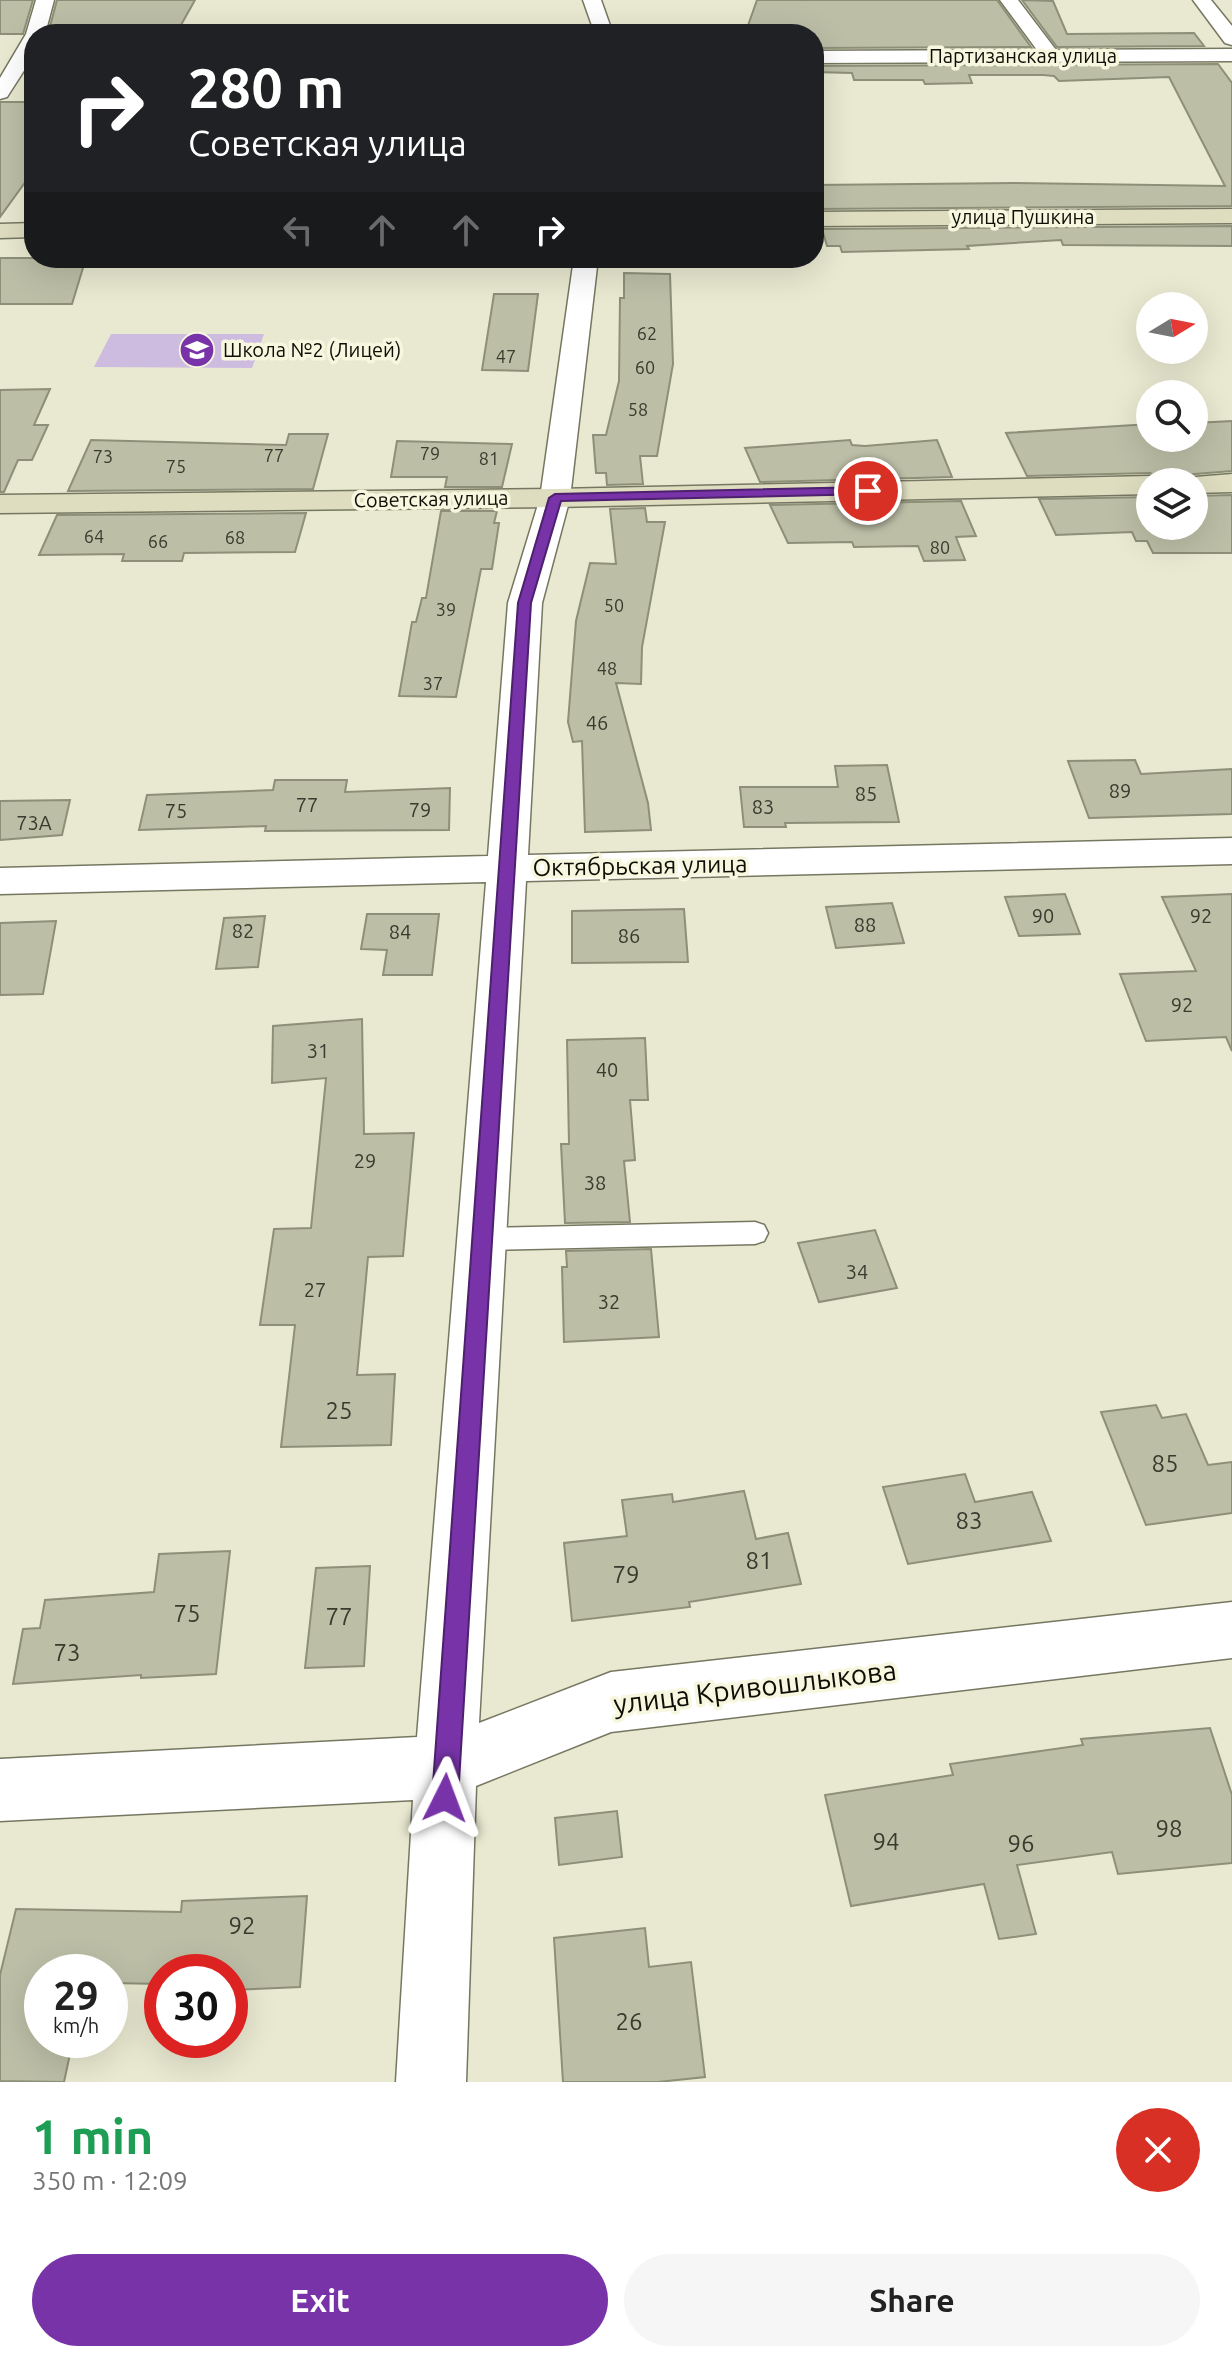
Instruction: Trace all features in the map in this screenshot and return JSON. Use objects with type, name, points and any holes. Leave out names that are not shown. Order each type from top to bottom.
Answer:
[{"type":"main road","name":"улица Пушкина","points":[[824,219],[1232,216]]},
{"type":"main road","points":[[0,231],[24,230]]},
{"type":"main road","points":[[1208,484],[1232,483]]},
{"type":"main road","name":"Советская улица","points":[[0,504],[555,498],[1136,485]]},
{"type":"street","points":[[41,24],[46,9],[45,0]]},
{"type":"street","points":[[592,0],[600,24]]},
{"type":"street","points":[[1009,0],[1051,56]]},
{"type":"street","points":[[1202,0],[1232,39]]},
{"type":"street","name":"Партизанская улица","points":[[824,57],[1232,55]]},
{"type":"street","points":[[0,61],[24,61]]},
{"type":"street","points":[[0,93],[24,65]]},
{"type":"street","points":[[431,2082],[446,1767],[525,603],[555,498],[585,268]]},
{"type":"street","name":"Октябрьская улица","points":[[0,881],[1232,851]]},
{"type":"street","name":"улица Кривошлыкова","points":[[0,1790],[446,1767],[611,1702],[1232,1630]]},
{"type":"lane","points":[[482,1239],[755,1233]]},
{"type":"shaded area","points":[[111,334],[264,334],[252,368],[94,367]]},
{"type":"building","points":[[0,0],[33,0],[23,34],[0,34]]},
{"type":"building","points":[[57,0],[195,0],[182,24],[51,24]]},
{"type":"building","points":[[757,0],[997,0],[1031,47],[824,48],[824,24],[749,24]]},
{"type":"building","points":[[1022,0],[1053,1],[1067,34],[1194,33],[1204,46],[1057,47]]},
{"type":"building","points":[[1218,64],[1232,83],[1232,206],[824,209],[824,185],[1015,183],[1225,186],[1169,77],[1059,81],[1054,76],[1043,75],[969,75],[972,83],[925,84],[923,80],[854,80],[852,73],[824,72],[824,66]]},
{"type":"building","points":[[0,102],[24,102],[24,184],[0,217]]},
{"type":"building","points":[[1232,226],[1232,246],[1063,245],[1061,240],[967,246],[969,249],[842,252],[840,246],[827,246],[824,229]]},
{"type":"building","points":[[0,258],[24,258],[24,268],[83,268],[72,304],[0,304]]},
{"type":"building","points":[[624,273],[670,274],[673,364],[657,456],[640,456],[643,484],[607,485],[606,473],[596,473],[593,435],[606,435],[619,381],[620,298],[624,298]]},
{"type":"building","points":[[494,294],[538,294],[528,371],[482,370]]},
{"type":"building","points":[[50,389],[34,425],[48,425],[32,460],[18,460],[4,492],[0,492],[0,390]]},
{"type":"building","points":[[1232,421],[1232,471],[1208,473],[1208,468],[1136,468],[1136,473],[1027,476],[1006,433],[1136,425],[1136,452],[1208,452],[1208,422]]},
{"type":"building","points":[[289,434],[328,434],[313,489],[68,491],[91,440],[286,445]]},
{"type":"building","points":[[850,440],[852,445],[865,446],[937,440],[952,477],[760,482],[745,448]]},
{"type":"building","points":[[397,441],[512,444],[502,487],[445,487],[447,477],[391,477]]},
{"type":"building","points":[[1232,495],[1232,553],[1153,553],[1147,541],[1136,541],[1132,532],[1056,535],[1039,499],[1136,497],[1136,540],[1208,540],[1208,496]]},
{"type":"building","points":[[961,501],[976,536],[956,537],[965,560],[924,561],[918,546],[854,547],[852,542],[788,543],[770,505]]},
{"type":"building","points":[[645,508],[647,522],[665,522],[642,647],[641,684],[616,683],[648,803],[651,830],[585,832],[582,741],[573,742],[568,722],[576,621],[590,563],[616,564],[610,509]]},
{"type":"building","points":[[441,511],[497,511],[494,523],[499,523],[492,569],[481,569],[456,697],[399,696],[412,622],[416,622],[422,598],[426,598]]},
{"type":"building","points":[[306,513],[295,552],[184,553],[182,561],[122,561],[124,554],[39,555],[57,515]]},
{"type":"building","points":[[1135,760],[1141,774],[1232,769],[1232,814],[1089,818],[1068,761]]},
{"type":"building","points":[[887,765],[899,822],[785,823],[786,827],[744,827],[740,787],[838,787],[835,766]]},
{"type":"building","points":[[275,780],[347,780],[345,792],[450,788],[449,830],[265,831],[266,826],[139,830],[147,795],[273,790]]},
{"type":"building","points":[[70,800],[62,835],[0,840],[0,801]]},
{"type":"building","points":[[1065,894],[1080,934],[1019,936],[1005,897]]},
{"type":"building","points":[[1232,894],[1232,1051],[1226,1037],[1146,1041],[1120,974],[1196,971],[1162,897]]},
{"type":"building","points":[[892,903],[904,943],[836,948],[826,907]]},
{"type":"building","points":[[684,909],[688,962],[572,963],[572,911]]},
{"type":"building","points":[[367,914],[439,914],[432,975],[383,975],[387,950],[361,949]]},
{"type":"building","points":[[265,916],[258,967],[216,969],[224,918]]},
{"type":"building","points":[[56,921],[43,994],[0,995],[0,923]]},
{"type":"building","points":[[362,1019],[364,1134],[414,1133],[403,1256],[368,1257],[357,1375],[395,1374],[391,1445],[281,1447],[295,1325],[260,1325],[274,1229],[311,1228],[326,1078],[272,1083],[273,1026]]},
{"type":"building","points":[[645,1038],[648,1100],[630,1100],[635,1160],[624,1161],[630,1222],[565,1223],[561,1144],[569,1144],[567,1040]]},
{"type":"building","points":[[875,1230],[897,1288],[819,1302],[798,1243]]},
{"type":"building","points":[[651,1249],[659,1337],[564,1342],[562,1267],[567,1267],[566,1251]]},
{"type":"building","points":[[1156,1405],[1162,1418],[1186,1414],[1208,1465],[1232,1462],[1232,1513],[1146,1525],[1101,1412]]},
{"type":"building","points":[[965,1474],[975,1502],[1032,1492],[1051,1541],[908,1564],[883,1487]]},
{"type":"building","points":[[744,1491],[756,1539],[788,1533],[801,1584],[689,1602],[690,1607],[572,1621],[564,1543],[627,1536],[622,1500],[672,1494],[673,1502]]},
{"type":"building","points":[[230,1551],[216,1674],[141,1678],[141,1675],[13,1684],[23,1629],[40,1628],[45,1600],[154,1592],[159,1554]]},
{"type":"building","points":[[370,1566],[364,1666],[305,1668],[316,1568]]},
{"type":"building","points":[[1210,1728],[1232,1795],[1232,1863],[1118,1874],[1112,1852],[1017,1865],[1036,1934],[999,1939],[984,1884],[851,1906],[825,1795],[953,1775],[950,1764],[1083,1745],[1081,1739]]},
{"type":"building","points":[[617,1811],[622,1857],[559,1865],[555,1818]]},
{"type":"building","points":[[307,1896],[300,1987],[248,1989],[248,1954],[144,1954],[144,1984],[128,1983],[128,1954],[24,1954],[24,2058],[69,2058],[64,2082],[0,2081],[0,1975],[16,1909],[181,1912],[182,1901]]},
{"type":"building","points":[[645,1928],[649,1967],[691,1962],[705,2077],[658,2082],[563,2082],[554,1938]]},
{"type":"place","name":"Школа №2 (Лицей)","points":[[197,350]]},
{"type":"route","points":[[445,1798],[525,603],[555,498],[868,491]]}]
